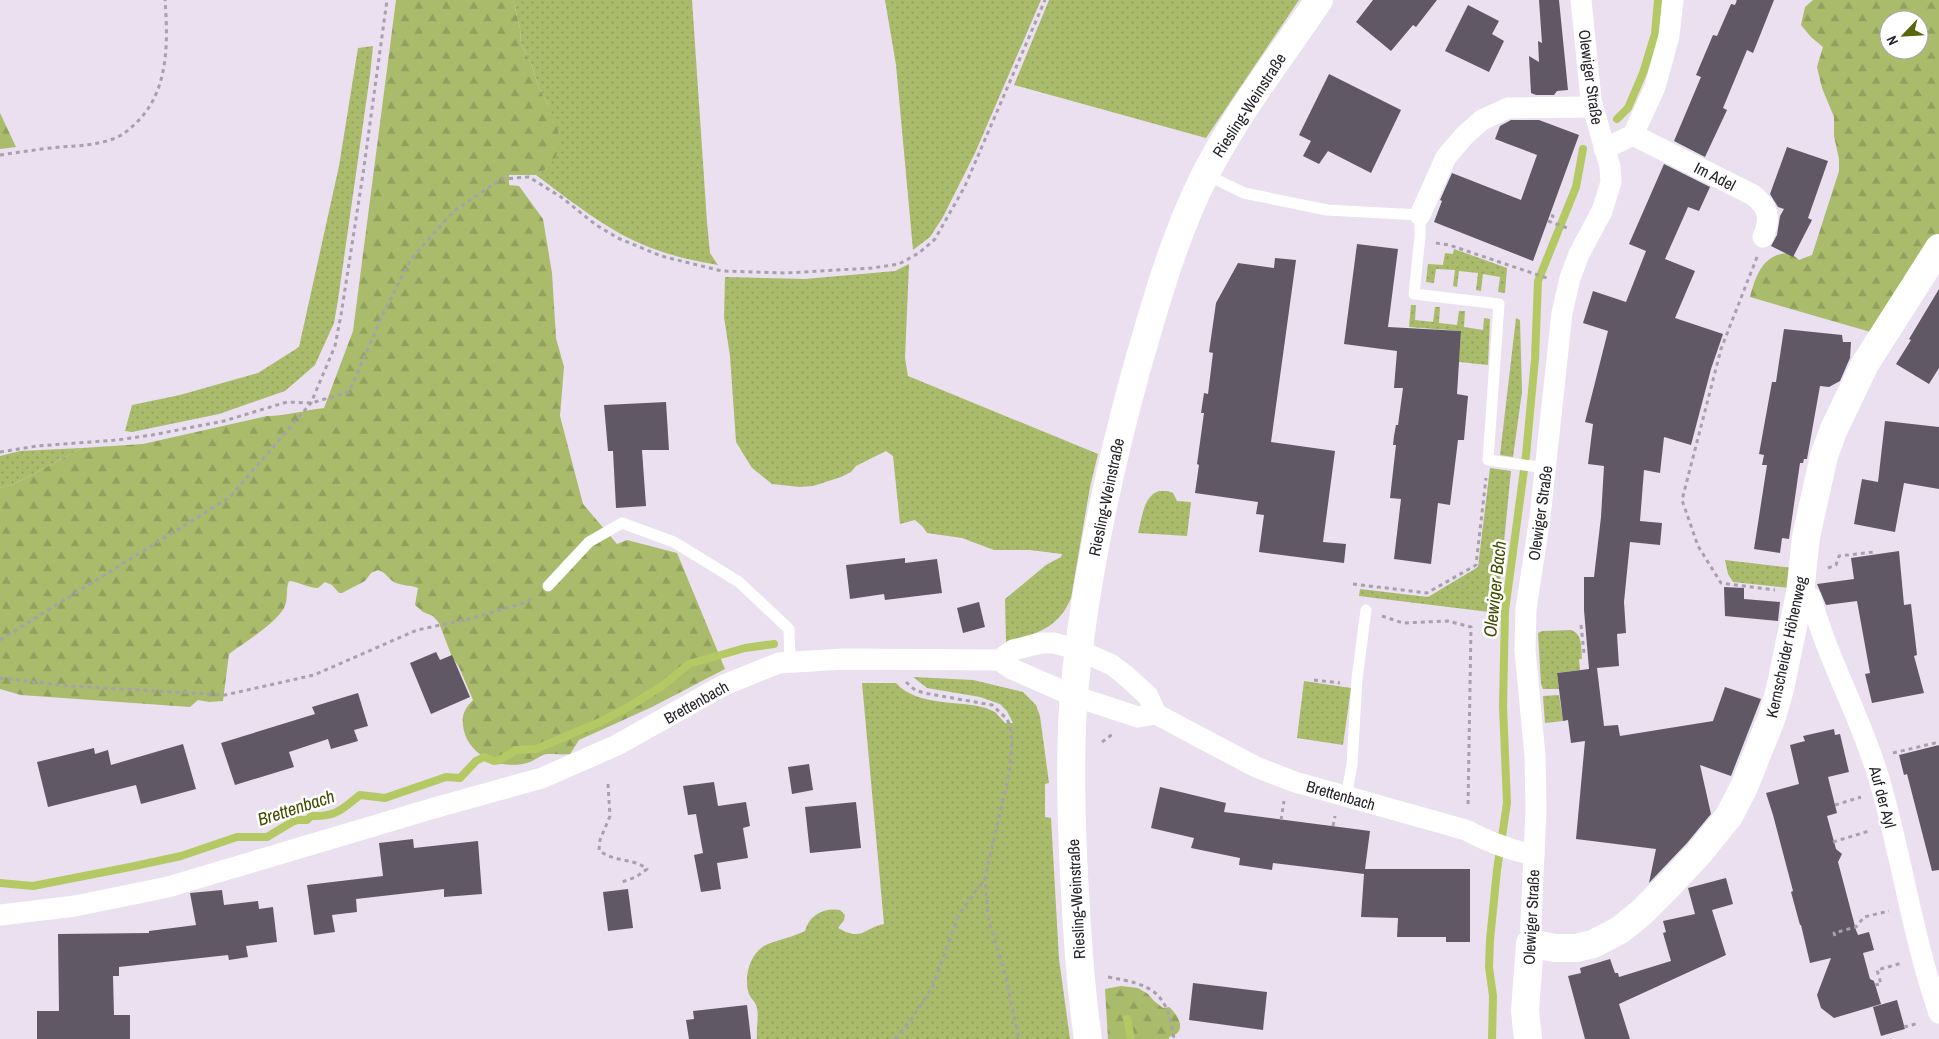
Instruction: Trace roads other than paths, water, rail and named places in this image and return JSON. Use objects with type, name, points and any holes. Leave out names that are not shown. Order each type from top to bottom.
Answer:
[{"type":"main road","name":"Riesling-Weinstraße","points":[[1088,1039],[1080,984],[1072,846],[1071,772],[1074,696],[1095,543],[1111,464],[1158,298],[1184,224],[1205,174],[1236,118],[1319,0]]},
{"type":"main road","name":"Kernscheider Höhenweg","points":[[1530,943],[1568,949],[1585,946],[1609,936],[1641,913],[1672,882],[1715,835],[1729,816],[1744,787],[1772,716],[1800,593],[1806,537],[1824,456],[1834,429],[1865,364],[1939,248]]},
{"type":"main road","name":"Olewiger Straße","points":[[1528,1039],[1525,1026],[1525,1011],[1530,943]]},
{"type":"street","name":"Olewiger Straße","points":[[1530,943],[1536,816],[1535,756],[1524,629],[1540,467],[1558,340],[1570,278],[1579,254],[1602,211],[1612,182],[1610,167],[1592,107],[1581,0]]},
{"type":"street","points":[[1604,149],[1633,135],[1655,87],[1669,36],[1673,0]]},
{"type":"street","points":[[1420,215],[1446,157],[1465,135],[1482,120],[1508,108],[1592,107]]},
{"type":"street","name":"Im Adel","points":[[1633,135],[1753,195],[1761,202],[1767,212],[1768,226],[1763,237]]},
{"type":"street","name":"Auf der Ayl","points":[[1800,593],[1810,598],[1872,758],[1881,786],[1927,979],[1939,1013]]},
{"type":"street","points":[[1041,643],[1054,643],[1079,650],[1112,665],[1125,675],[1148,696],[1156,714],[1138,717],[1074,696],[1012,670],[999,660],[1020,647],[1041,643]]},
{"type":"street","name":"Brettenbach","points":[[0,915],[75,906],[168,888],[434,808],[542,778],[617,745],[724,685],[779,663],[843,659],[999,660]]},
{"type":"street","name":"Brettenbach","points":[[1156,714],[1256,767],[1296,782],[1466,830],[1512,850],[1534,855]]},
{"type":"lane","points":[[1205,174],[1244,193],[1327,210],[1420,215],[1420,236],[1414,294],[1499,304],[1488,460],[1540,467]]},
{"type":"lane","points":[[548,586],[589,542],[622,523],[674,542],[738,582],[789,629],[790,661]]},
{"type":"lane","points":[[1346,797],[1352,765],[1366,610]]},
{"type":"waterway","name":"Olewiger Bach","points":[[1617,119],[1628,108],[1643,73],[1655,34],[1658,0]]},
{"type":"waterway","name":"Olewiger Bach","points":[[1492,1039],[1493,996],[1489,967],[1490,940],[1497,870],[1507,803],[1503,706],[1505,611],[1526,455],[1535,359],[1538,281],[1576,187],[1583,149]]},
{"type":"waterway","name":"Brettenbach","points":[[0,883],[33,886],[181,856],[237,837],[267,837],[297,820],[307,820],[311,816],[327,815],[338,811],[360,795],[385,798],[446,777],[460,778],[476,761],[484,757],[494,761],[500,760],[516,750],[536,749],[600,722],[662,686],[689,664],[745,648],[774,644]]},
{"type":"waterway","name":"Brettenbach","points":[[1127,1019],[1131,1039]]}]
